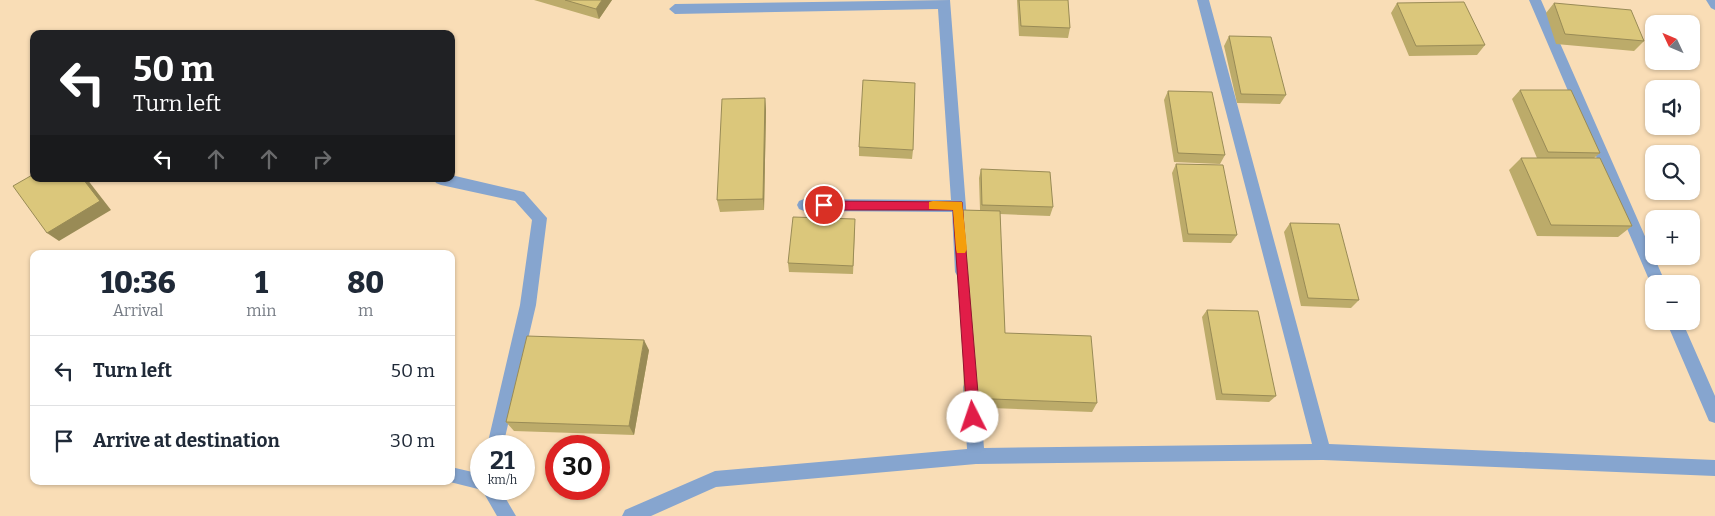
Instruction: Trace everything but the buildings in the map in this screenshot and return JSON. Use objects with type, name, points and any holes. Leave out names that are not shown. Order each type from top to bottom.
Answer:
[{"type":"street","points":[[1202,0],[1323,452]]},
{"type":"street","points":[[1535,0],[1654,275]]},
{"type":"street","points":[[1712,0],[1715,5]]},
{"type":"street","points":[[675,8],[944,2],[964,282]]},
{"type":"street","points":[[455,182],[519,196],[540,218],[528,305],[498,435]]},
{"type":"street","points":[[804,205],[958,206]]},
{"type":"street","points":[[1678,330],[1715,415]]},
{"type":"street","points":[[970,369],[976,456]]},
{"type":"street","points":[[631,516],[714,479],[976,456],[1323,452],[1715,468]]},
{"type":"street","points":[[455,476],[470,479]]},
{"type":"street","points":[[497,500],[507,516]]},
{"type":"slow traffic","points":[[933,206],[958,206],[961,249]]},
{"type":"route","points":[[824,205],[958,206],[973,417]]}]
